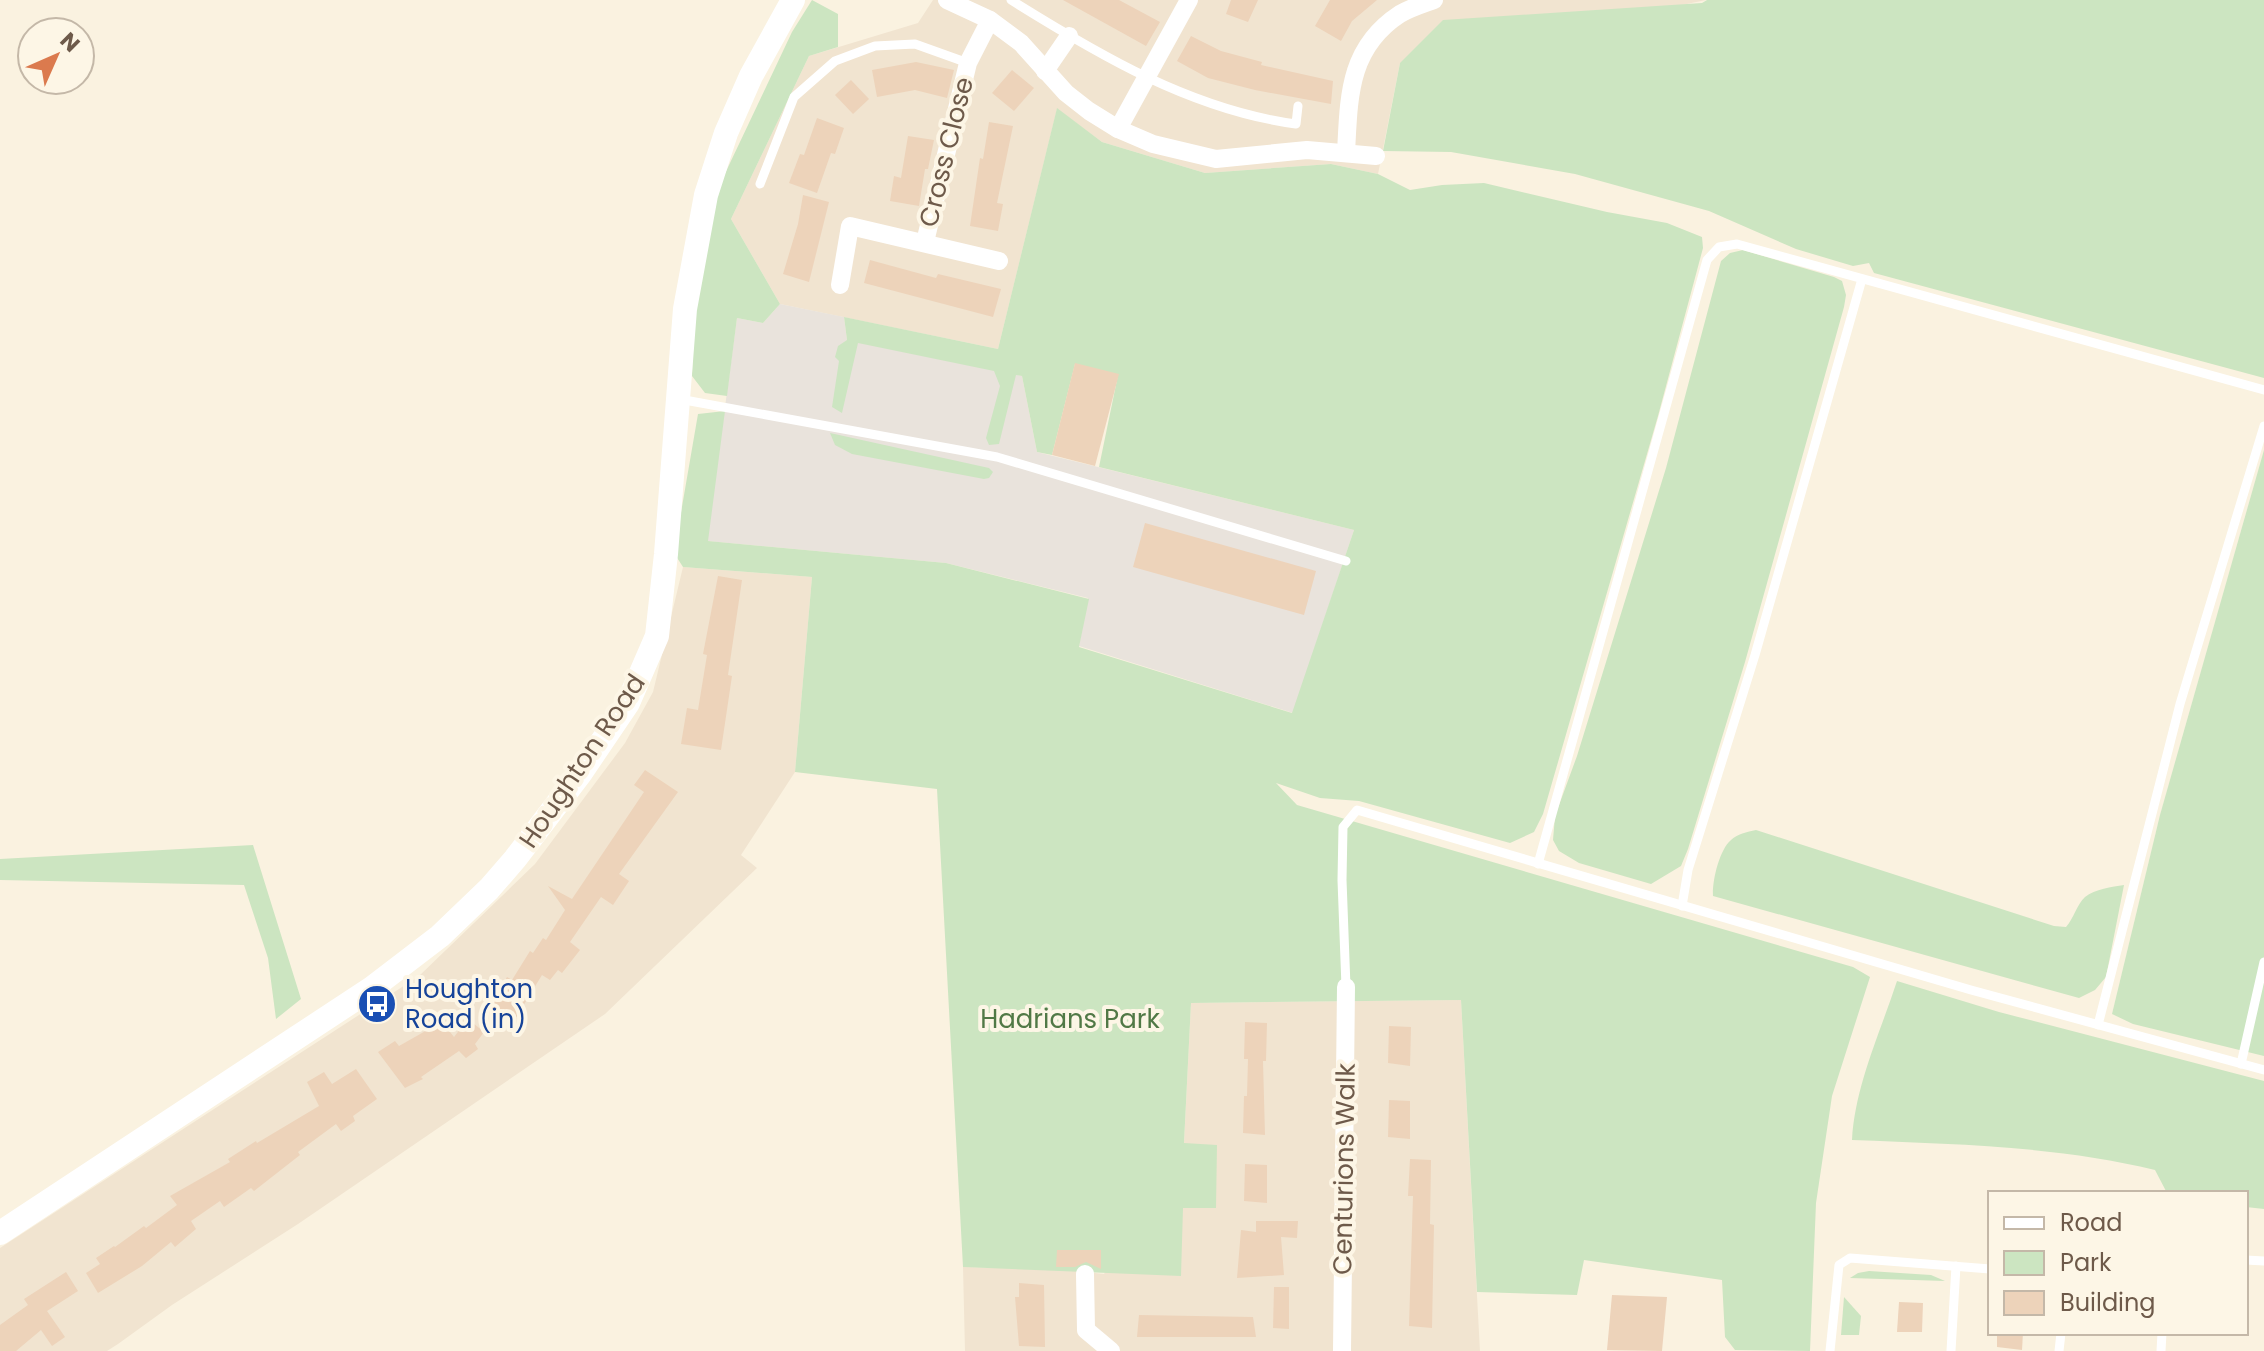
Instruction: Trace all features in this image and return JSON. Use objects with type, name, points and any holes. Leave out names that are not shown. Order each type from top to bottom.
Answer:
[{"type":"street","name":"Houghton Road","points":[[0,1233],[372,988],[440,936],[515,859],[580,774],[628,703],[657,636],[685,309],[706,195],[726,133],[751,76],[793,0]]},
{"type":"street","points":[[947,0],[990,20],[1021,43],[1066,93],[1118,129],[1153,144],[1216,159],[1307,150],[1376,156]]},
{"type":"street","points":[[1118,129],[1189,0]]},
{"type":"street","points":[[1346,153],[1356,65],[1361,56],[1372,38],[1401,13],[1434,0]]},
{"type":"street","name":"Cross Close","points":[[925,242],[968,63],[990,20]]},
{"type":"street","points":[[1045,71],[1069,36]]},
{"type":"street","points":[[840,285],[850,226],[999,261]]},
{"type":"street","name":"Centurions Walk","points":[[1342,1351],[1346,987]]},
{"type":"street","points":[[1085,1274],[1086,1330],[1111,1351]]},
{"type":"lane","points":[[1011,0],[1069,36],[1146,77],[1229,111],[1296,124],[1298,106]]},
{"type":"lane","name":"Cross Close","points":[[760,184],[794,97],[835,61],[875,46],[915,44],[968,63]]},
{"type":"lane","points":[[1538,864],[1707,260],[1719,247],[1737,244],[2264,390]]},
{"type":"lane","points":[[1682,906],[1688,870],[1755,655],[1862,279]]},
{"type":"lane","points":[[679,399],[997,457],[1346,561]]},
{"type":"lane","points":[[2098,1025],[2180,704],[2264,426]]},
{"type":"lane","points":[[1346,987],[1343,827],[1357,810],[1682,906],[2264,1070]]},
{"type":"lane","points":[[2241,1064],[2264,962]]},
{"type":"lane","points":[[1830,1351],[1839,1265],[1844,1260],[1988,1269]]},
{"type":"lane","points":[[1951,1351],[1956,1266]]},
{"type":"shaded area","points":[[933,0],[1706,0],[1400,63],[1378,174],[1331,164],[1205,173],[1102,142],[1057,109],[998,349],[780,304],[731,219],[809,56],[918,23]]},
{"type":"shaded area","points":[[780,304],[844,317],[847,340],[1022,376],[1037,452],[1354,530],[1293,713],[1079,646],[1088,598],[946,563],[707,541],[737,318],[763,323]]},
{"type":"shaded area","points":[[683,567],[812,577],[795,772],[741,855],[757,868],[605,1014],[118,1344],[107,1351],[0,1351],[0,1248],[419,976],[535,864],[625,743],[653,692]]},
{"type":"shaded area","points":[[1461,1000],[1480,1351],[965,1351],[963,1267],[1058,1269],[1104,1274],[1184,1144],[1191,1003]]},
{"type":"green space","points":[[812,0],[838,14],[838,47],[809,56],[731,219],[780,304],[763,323],[737,318],[727,396],[705,393],[692,376],[695,267],[721,182],[792,32]]},
{"type":"green space","points":[[1707,0],[2264,0],[2264,378],[1874,273],[1869,263],[1853,266],[1796,249],[1709,211],[1575,174],[1451,152],[1383,151],[1400,63],[1443,20],[1702,3]]},
{"type":"green space","name":"Hadrians Park","points":[[1057,108],[1102,142],[1205,173],[1331,164],[1378,174],[1410,190],[1484,183],[1667,223],[1702,237],[1703,248],[1658,416],[1543,814],[1534,832],[1510,843],[1359,801],[1320,798],[1276,783],[1297,805],[1853,967],[1870,977],[1832,1096],[1816,1203],[1810,1351],[1735,1350],[1725,1337],[1722,1280],[1584,1260],[1577,1295],[1477,1292],[1461,1000],[1191,1003],[1184,1143],[1217,1145],[1216,1208],[1183,1208],[1181,1276],[963,1267],[937,789],[795,772],[812,577],[683,567],[674,553],[698,414],[725,411],[708,541],[946,563],[1089,599],[1079,647],[1292,713],[1354,530],[1099,467],[1118,375],[1075,364],[1052,455],[1037,452],[1022,376],[1016,375],[999,444],[989,445],[986,438],[1000,386],[994,371],[858,343],[842,413],[832,407],[839,361],[835,357],[838,346],[847,340],[844,317],[998,349]]},
{"type":"green space","points":[[1743,250],[1834,277],[1842,281],[1846,295],[1745,662],[1688,849],[1681,866],[1651,884],[1579,863],[1559,851],[1553,840],[1555,816],[1577,756],[1666,468],[1721,261],[1730,253]]},
{"type":"green space","points":[[830,433],[989,468],[993,472],[984,479],[852,454],[835,445]]},
{"type":"green space","points":[[2264,450],[2264,1056],[2133,1024],[2112,1014],[2160,815]]},
{"type":"green space","points":[[1756,830],[2054,926],[2066,927],[2089,894],[2124,885],[2106,977],[2095,990],[2079,998],[1713,896],[1717,866],[1723,851],[1736,836]]},
{"type":"green space","points":[[253,845],[301,999],[276,1019],[268,958],[244,885],[0,880],[0,859]]},
{"type":"green space","points":[[1897,981],[1999,1012],[2264,1081],[2264,1209],[2248,1207],[2248,1191],[2166,1191],[2155,1170],[2118,1162],[2043,1151],[1852,1140],[1858,1100]]},
{"type":"green space","points":[[1869,1271],[1931,1275],[1945,1281],[1850,1278]]},
{"type":"green space","points":[[1844,1297],[1861,1316],[1859,1335],[1841,1335]]},
{"type":"building","points":[[1063,0],[1119,0],[1160,22],[1146,46]]},
{"type":"building","points":[[1231,0],[1258,0],[1248,22],[1226,14]]},
{"type":"building","points":[[1330,0],[1377,0],[1352,21],[1341,41],[1315,26]]},
{"type":"building","points":[[1191,36],[1221,51],[1262,62],[1261,65],[1333,81],[1331,104],[1208,78],[1177,61]]},
{"type":"building","points":[[916,62],[954,70],[947,98],[915,90],[877,97],[872,70]]},
{"type":"building","points":[[1012,70],[1034,88],[1014,111],[992,93]]},
{"type":"building","points":[[851,80],[869,99],[853,114],[835,95]]},
{"type":"building","points":[[817,118],[844,128],[835,154],[831,153],[817,193],[789,183],[800,154],[804,155]]},
{"type":"building","points":[[989,122],[1013,126],[997,203],[1003,204],[998,231],[970,226]]},
{"type":"building","points":[[908,136],[934,140],[919,206],[890,201],[894,176],[901,178]]},
{"type":"building","points":[[803,195],[829,202],[809,282],[783,274]]},
{"type":"building","points":[[870,260],[936,278],[938,274],[1001,289],[993,317],[864,283]]},
{"type":"building","points":[[1075,363],[1119,374],[1095,466],[1052,455]]},
{"type":"building","points":[[1145,523],[1316,571],[1304,615],[1133,567]]},
{"type":"building","points":[[718,576],[742,580],[721,750],[681,744],[687,708],[698,710],[707,655],[703,654]]},
{"type":"building","points":[[645,770],[678,792],[619,874],[629,881],[613,905],[601,897],[570,942],[580,950],[562,973],[558,970],[550,980],[542,975],[509,1029],[487,1012],[507,977],[512,980],[530,951],[533,953],[543,938],[546,940],[565,910],[548,886],[572,899],[644,792],[634,785]]},
{"type":"building","points":[[438,1017],[454,1037],[468,1019],[484,1032],[475,1044],[478,1049],[466,1058],[459,1051],[421,1077],[423,1079],[405,1088],[378,1052],[395,1041],[399,1046],[429,1029],[427,1024]]},
{"type":"building","points":[[1245,1022],[1267,1023],[1266,1061],[1263,1061],[1265,1135],[1243,1133],[1248,1059],[1244,1059]]},
{"type":"building","points":[[1389,1026],[1411,1027],[1410,1066],[1388,1063]]},
{"type":"building","points":[[356,1069],[377,1099],[353,1116],[355,1121],[341,1131],[336,1124],[254,1191],[251,1188],[224,1207],[220,1201],[191,1221],[196,1229],[175,1247],[171,1242],[142,1266],[98,1293],[86,1273],[100,1264],[96,1258],[177,1205],[170,1196],[230,1162],[228,1159],[256,1141],[319,1106],[307,1082],[324,1072],[332,1084]]},
{"type":"building","points":[[1389,1100],[1410,1101],[1410,1139],[1388,1137]]},
{"type":"building","points":[[1410,1159],[1431,1160],[1430,1224],[1434,1225],[1432,1328],[1409,1326],[1413,1196],[1408,1196]]},
{"type":"building","points":[[1245,1164],[1267,1165],[1267,1203],[1244,1201]]},
{"type":"building","points":[[1256,1221],[1298,1221],[1297,1238],[1281,1237],[1284,1275],[1237,1278],[1241,1230],[1256,1232]]},
{"type":"building","points":[[1057,1250],[1101,1250],[1101,1269],[1086,1262],[1075,1267],[1056,1267]]},
{"type":"building","points":[[66,1272],[78,1291],[47,1311],[65,1337],[52,1346],[41,1330],[16,1351],[0,1351],[0,1325],[28,1305],[24,1299]]},
{"type":"building","points":[[1019,1283],[1044,1285],[1045,1347],[1019,1346],[1015,1297],[1019,1297]]},
{"type":"building","points":[[1274,1287],[1289,1287],[1289,1329],[1273,1328]]},
{"type":"building","points":[[1612,1295],[1667,1297],[1662,1351],[1607,1350]]},
{"type":"building","points":[[1899,1302],[1923,1303],[1922,1332],[1897,1332]]},
{"type":"building","points":[[1139,1315],[1253,1317],[1256,1337],[1137,1337]]},
{"type":"building","points":[[1997,1335],[2023,1335],[2022,1350],[1997,1347]]},
{"type":"place","name":"Houghton Road (in)","points":[[377,1004]]}]
